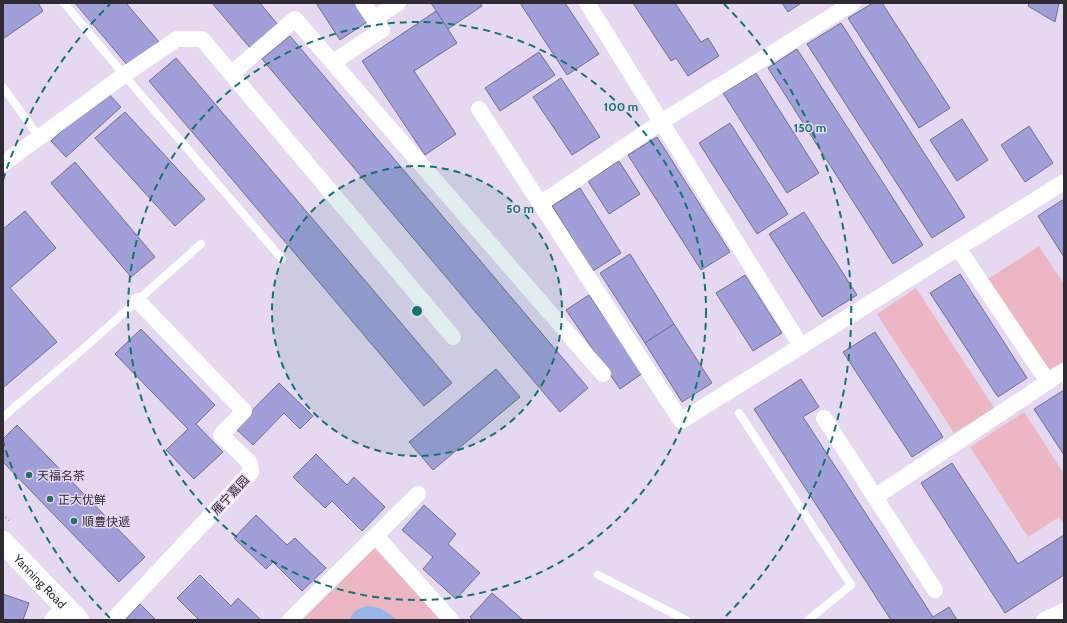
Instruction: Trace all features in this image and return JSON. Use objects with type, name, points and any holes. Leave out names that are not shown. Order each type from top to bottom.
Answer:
[{"type":"main road","name":"Yanning Road","points":[[3,542],[65,616]]},
{"type":"street","points":[[333,62],[382,30],[363,3]]},
{"type":"street","points":[[374,19],[398,3]]},
{"type":"street","points":[[588,3],[801,346]]},
{"type":"street","points":[[540,204],[661,122],[853,3]]},
{"type":"street","points":[[231,74],[295,19],[603,374]]},
{"type":"street","points":[[3,164],[124,75],[177,39],[202,39],[453,337]]},
{"type":"street","points":[[479,108],[681,421],[1064,182]]},
{"type":"street","points":[[958,248],[1048,382]]},
{"type":"street","name":"雁宁嘉园","points":[[112,620],[251,472],[250,463],[221,435],[244,410],[138,301]]},
{"type":"street","points":[[875,497],[1064,371]]},
{"type":"street","points":[[824,418],[935,590]]},
{"type":"street","points":[[290,620],[418,494]]},
{"type":"street","points":[[376,536],[451,620]]},
{"type":"street","points":[[1044,620],[1064,612]]},
{"type":"lane","points":[[64,3],[282,259]]},
{"type":"lane","points":[[3,87],[39,137]]},
{"type":"lane","points":[[3,417],[138,301],[201,244]]},
{"type":"lane","points":[[739,413],[851,585],[808,620]]},
{"type":"lane","points":[[598,575],[686,620]]},
{"type":"shaded area","points":[[1039,246],[1064,284],[1064,376],[1057,365],[1048,370],[988,279]]},
{"type":"shaded area","points":[[916,288],[994,408],[954,433],[877,314]]},
{"type":"shaded area","points":[[1024,412],[1064,474],[1064,524],[1059,517],[1028,537],[970,447]]},
{"type":"shaded area","points":[[372,546],[442,620],[295,620]]},
{"type":"water","points":[[367,606],[383,610],[397,620],[349,620],[356,611]]},
{"type":"building","points":[[3,3],[38,3],[43,11],[3,39]]},
{"type":"building","points":[[75,3],[126,3],[159,42],[129,67]]},
{"type":"building","points":[[212,3],[260,3],[278,25],[251,49]]},
{"type":"building","points":[[316,3],[354,3],[367,22],[340,40]]},
{"type":"building","points":[[431,3],[480,3],[482,6],[448,29]]},
{"type":"building","points":[[520,3],[565,3],[599,54],[567,75]]},
{"type":"building","points":[[633,3],[675,3],[701,42],[708,38],[719,56],[688,76],[676,58],[671,61]]},
{"type":"building","points":[[782,3],[801,3],[788,12]]},
{"type":"building","points":[[873,3],[882,3],[950,108],[919,128],[848,18]]},
{"type":"building","points":[[1029,3],[1059,3],[1055,22],[1028,6]]},
{"type":"building","points":[[436,11],[457,43],[414,71],[456,134],[425,155],[362,61]]},
{"type":"building","points":[[841,23],[965,217],[932,238],[807,44]]},
{"type":"building","points":[[290,36],[588,388],[560,412],[262,59]]},
{"type":"building","points":[[797,49],[923,245],[893,264],[768,68]]},
{"type":"building","points":[[539,52],[555,75],[500,111],[485,88]]},
{"type":"building","points":[[176,58],[452,383],[424,406],[149,81]]},
{"type":"building","points":[[756,73],[819,173],[787,193],[723,93]]},
{"type":"building","points":[[561,78],[600,137],[572,155],[533,97]]},
{"type":"building","points":[[106,91],[121,107],[66,157],[51,141]]},
{"type":"building","points":[[125,112],[205,199],[175,226],[95,138]]},
{"type":"building","points":[[962,119],[988,160],[957,181],[930,140]]},
{"type":"building","points":[[730,123],[788,214],[757,234],[699,143]]},
{"type":"building","points":[[1029,126],[1053,163],[1025,182],[1001,145]]},
{"type":"building","points":[[657,137],[730,252],[701,270],[628,155]]},
{"type":"building","points":[[619,161],[640,194],[609,214],[588,181]]},
{"type":"building","points":[[75,162],[155,257],[131,277],[51,183]]},
{"type":"building","points":[[580,188],[621,253],[593,271],[552,206]]},
{"type":"building","points":[[1064,199],[1064,257],[1038,216]]},
{"type":"building","points":[[25,211],[56,248],[10,288],[57,342],[4,387],[3,229]]},
{"type":"building","points":[[804,212],[857,295],[822,317],[769,234]]},
{"type":"building","points":[[630,254],[674,324],[645,343],[600,273]]},
{"type":"building","points":[[960,274],[1027,378],[998,397],[930,293]]},
{"type":"building","points":[[745,275],[782,333],[753,351],[716,293]]},
{"type":"building","points":[[589,295],[643,373],[620,389],[566,310]]},
{"type":"building","points":[[674,324],[712,383],[682,402],[645,343]]},
{"type":"building","points":[[141,329],[215,405],[196,424],[223,452],[194,479],[166,450],[188,429],[115,354]]},
{"type":"building","points":[[875,332],[943,437],[912,457],[843,352]]},
{"type":"building","points":[[496,369],[520,397],[433,470],[409,442]]},
{"type":"building","points":[[801,379],[819,407],[803,417],[933,617],[949,607],[957,620],[891,620],[754,409]]},
{"type":"building","points":[[279,383],[313,416],[300,429],[284,413],[253,445],[235,428]]},
{"type":"building","points":[[1064,390],[1064,455],[1034,409]]},
{"type":"building","points":[[17,425],[145,557],[119,582],[3,462],[3,439]]},
{"type":"building","points":[[316,454],[347,485],[354,477],[385,507],[362,531],[332,501],[325,508],[293,477]]},
{"type":"building","points":[[952,463],[1018,564],[1064,535],[1064,575],[1005,613],[921,483]]},
{"type":"building","points":[[424,505],[456,534],[448,544],[480,573],[456,599],[423,569],[433,557],[402,530]]},
{"type":"building","points":[[256,515],[287,545],[295,538],[326,568],[302,591],[273,562],[266,569],[234,538]]},
{"type":"building","points":[[200,575],[231,606],[238,598],[261,620],[199,620],[177,598]]},
{"type":"building","points":[[492,593],[523,620],[473,620],[470,617]]},
{"type":"building","points":[[3,594],[29,603],[23,620],[3,620]]},
{"type":"building","points":[[140,604],[156,620],[125,620]]},
{"type":"place","name":"天福名茶","points":[[29,475]]},
{"type":"place","name":"正大优鲜","points":[[50,499]]},
{"type":"place","name":"順豊快遞","points":[[74,521]]}]
